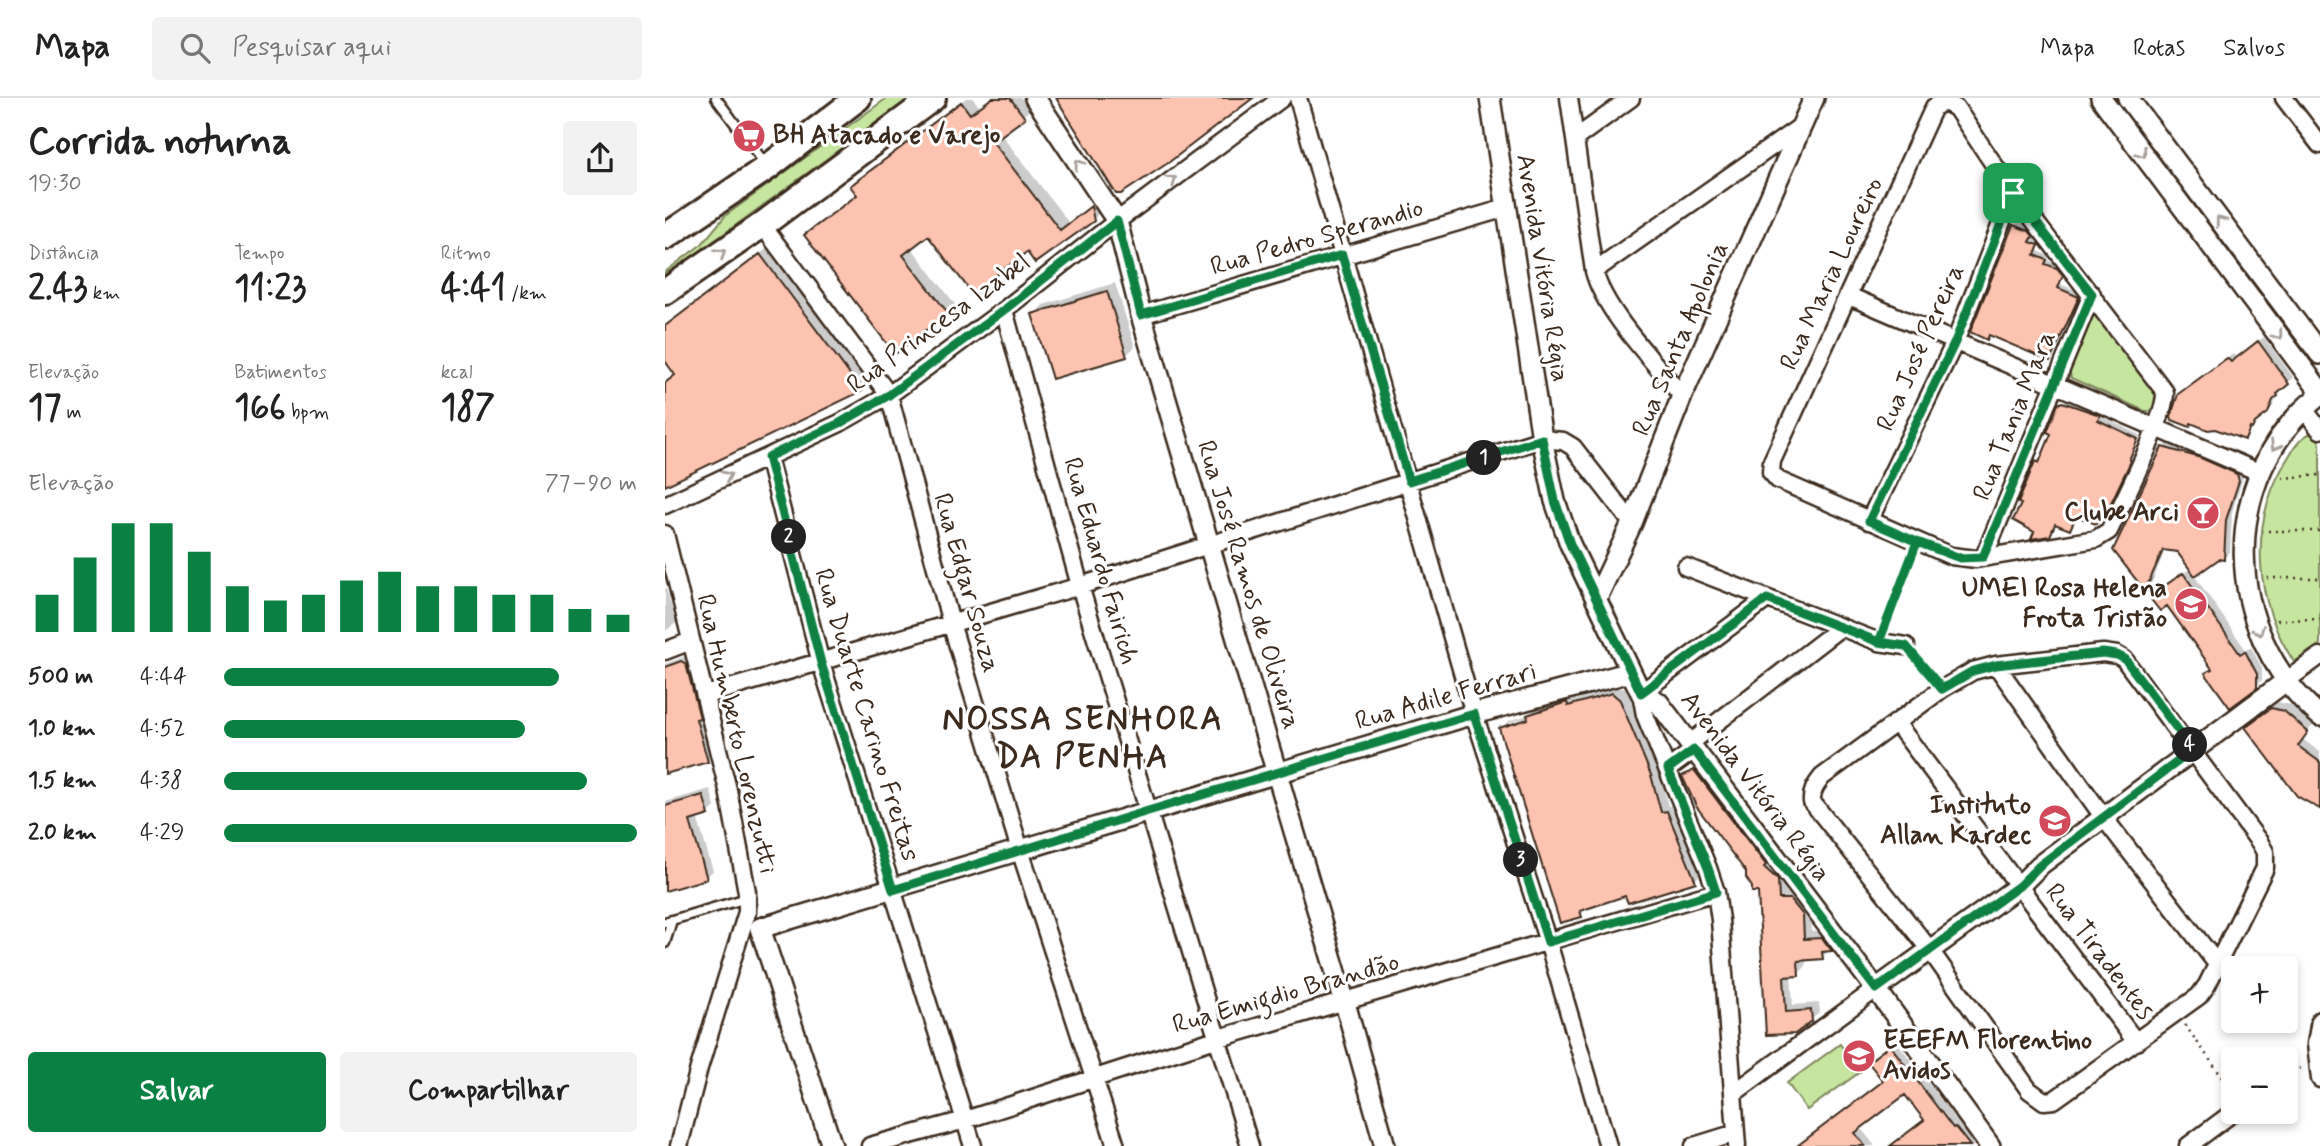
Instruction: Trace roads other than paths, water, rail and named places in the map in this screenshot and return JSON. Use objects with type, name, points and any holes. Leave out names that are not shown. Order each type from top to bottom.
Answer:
[{"type":"main road","points":[[665,237],[768,167],[858,98]]},
{"type":"main road","points":[[665,292],[762,225],[933,98]]},
{"type":"street","name":"Rua José Ramos de Oliveira","points":[[1035,98],[1117,221],[1141,315],[1385,1146]]},
{"type":"street","name":"Rua Princesa Izabel","points":[[665,505],[840,423],[889,395],[1282,98]]},
{"type":"street","points":[[1299,98],[1474,714],[1548,942],[1608,1146]]},
{"type":"street","name":"Avenida Vitória Régia","points":[[1490,98],[1542,439],[1555,501],[1570,544],[1596,600],[1641,693],[1658,702],[1876,989],[1990,1146]]},
{"type":"street","points":[[1569,98],[1598,289],[1682,396]]},
{"type":"street","points":[[1576,138],[1631,98]]},
{"type":"street","name":"Rua Santa Apolonia","points":[[1596,600],[1632,523],[1682,396],[1814,98]]},
{"type":"street","points":[[2101,98],[2320,393],[2275,446],[2261,473],[2250,504],[2244,557],[2246,588],[2257,629],[2286,681],[2320,716]]},
{"type":"street","points":[[2128,98],[2320,354]]},
{"type":"street","points":[[2284,98],[2317,137]]},
{"type":"street","name":"Rua Maria Loureiro","points":[[1869,521],[1778,480],[1771,472],[1772,461],[1934,107],[1945,102],[1956,108],[2013,193]]},
{"type":"street","points":[[1594,271],[1804,124]]},
{"type":"street","points":[[1869,521],[1960,558],[2083,543],[2109,531],[2155,428],[2165,392],[2013,193]]},
{"type":"street","name":"Rua José Pereira","points":[[1869,521],[1955,342],[2013,193]]},
{"type":"street","name":"Rua Pedro Sperandio","points":[[1141,315],[1506,208]]},
{"type":"street","name":"Rua Edgar Souza","points":[[762,225],[889,395],[951,623],[1020,850],[1116,1146]]},
{"type":"street","points":[[2228,268],[2245,254]]},
{"type":"street","name":"Rua Tania Mara","points":[[1983,557],[2092,294]]},
{"type":"street","points":[[1849,296],[2261,473]]},
{"type":"street","name":"Rua Eduardo Fairich","points":[[1004,310],[1080,586],[1250,1146]]},
{"type":"street","points":[[2304,409],[2320,430]]},
{"type":"street","points":[[705,695],[1080,586],[1542,439],[1563,441],[1573,447],[1632,523]]},
{"type":"street","name":"Rua Duarte Carino Freitas","points":[[768,457],[821,663],[973,1146]]},
{"type":"street","name":"Rua Humberto Lorenzutti","points":[[665,534],[728,790],[747,905],[679,1146]]},
{"type":"street","points":[[1686,567],[1879,642],[1906,646]]},
{"type":"street","points":[[1694,1146],[1737,1140],[1720,920],[1716,892],[1708,868],[1643,709],[1641,693],[1767,599]]},
{"type":"street","points":[[1668,769],[1841,627]]},
{"type":"street","points":[[665,651],[691,641]]},
{"type":"street","points":[[2103,653],[2125,659],[2260,843],[2266,860],[2265,868],[2199,996],[2054,1100],[2044,1101],[2029,1090],[1930,950],[1812,802],[1811,797],[1822,777],[1942,689],[1973,671],[1996,665],[2103,653]]},
{"type":"street","points":[[1734,1093],[2019,886],[2040,865],[2320,656]]},
{"type":"street","points":[[1996,665],[2104,818],[2217,964]]},
{"type":"street","name":"Rua Adile Ferrari","points":[[760,928],[1474,714],[1631,672]]},
{"type":"street","name":"Rua Tiradentes","points":[[1897,724],[2136,1042]]},
{"type":"street","name":"Rua Emigdio Brandão","points":[[870,1146],[965,1120],[1216,1039],[1716,892]]},
{"type":"street","points":[[747,905],[760,928],[832,1146]]},
{"type":"street","points":[[2319,1072],[2316,1044],[2320,1020]]},
{"type":"street","points":[[2188,1146],[2221,1121]]},
{"type":"street","points":[[2210,1129],[2212,1146]]},
{"type":"lane","points":[[716,98],[768,167]]},
{"type":"lane","points":[[665,943],[668,921],[747,905]]},
{"type":"place","name":"BH Atacado e Varejo","points":[[749,136]]},
{"type":"place","name":"Clube Arci","points":[[2203,513]]},
{"type":"place","name":"UMEI Rosa Helena Frota Tristão","points":[[2191,604]]},
{"type":"place","name":"Instituto Allan Kardec","points":[[2055,821]]},
{"type":"place","name":"EEEFM Florentino Avidos","points":[[1859,1056]]},
{"type":"district","name":"NOSSA SENHORA DA PENHA","points":[[1083,739]]}]
